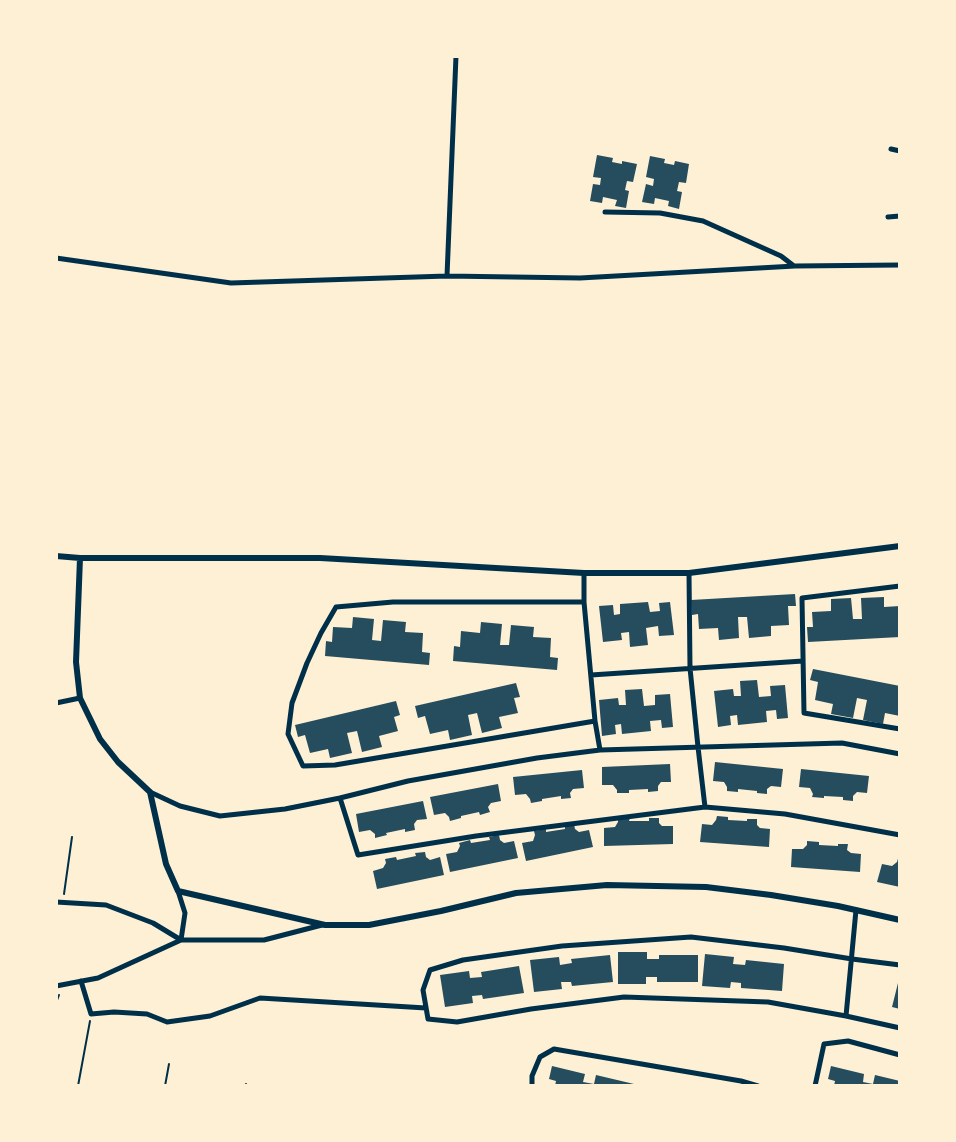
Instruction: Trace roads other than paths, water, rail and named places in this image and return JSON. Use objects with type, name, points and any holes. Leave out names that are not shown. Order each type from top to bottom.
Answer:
[{"type":"street","points":[[447,276],[456,56]]},
{"type":"street","points":[[890,149],[900,151]]},
{"type":"street","points":[[605,212],[660,213],[703,221],[781,256],[795,266]]},
{"type":"street","points":[[888,217],[900,216]]},
{"type":"street","points":[[56,258],[231,282],[447,276],[580,278],[795,266],[900,265]]},
{"type":"street","points":[[56,556],[80,558],[320,558],[584,573],[689,573],[900,546]]},
{"type":"street","points":[[80,558],[76,662],[80,698],[100,739],[118,762],[150,792],[180,806],[220,816],[285,809],[408,781],[527,759],[600,750],[842,743],[900,754]]},
{"type":"street","points":[[584,573],[584,602],[595,721],[600,750]]},
{"type":"street","points":[[689,573],[690,668],[705,807]]},
{"type":"street","points":[[900,586],[802,598],[804,712],[900,728]]},
{"type":"street","points":[[584,602],[393,602],[336,607],[307,663],[292,703],[288,734],[303,766],[335,765],[595,721]]},
{"type":"street","points":[[591,675],[803,661]]},
{"type":"street","points":[[56,703],[80,698]]},
{"type":"street","points":[[150,792],[166,864],[185,913],[180,940]]},
{"type":"street","points":[[340,798],[358,855],[476,836],[705,807],[785,814],[900,835]]},
{"type":"street","points":[[178,891],[325,924],[369,925],[516,894],[607,885],[706,887],[771,895],[900,920]]},
{"type":"street","points":[[56,902],[106,905],[154,924],[180,940]]},
{"type":"street","points":[[846,1016],[856,910]]},
{"type":"street","points":[[56,986],[98,978],[180,940],[264,940],[325,924]]},
{"type":"street","points":[[900,965],[691,937],[562,946],[463,960],[430,970],[423,990],[428,1019],[456,1022],[531,1009],[624,997],[768,1002],[900,1028]]},
{"type":"street","points":[[81,981],[91,1014],[114,1012],[147,1014],[167,1022],[210,1016],[260,998],[426,1008]]},
{"type":"street","points":[[815,1086],[824,1044],[848,1041],[900,1055]]},
{"type":"street","points":[[532,1086],[532,1076],[540,1058],[554,1049],[758,1086]]}]
